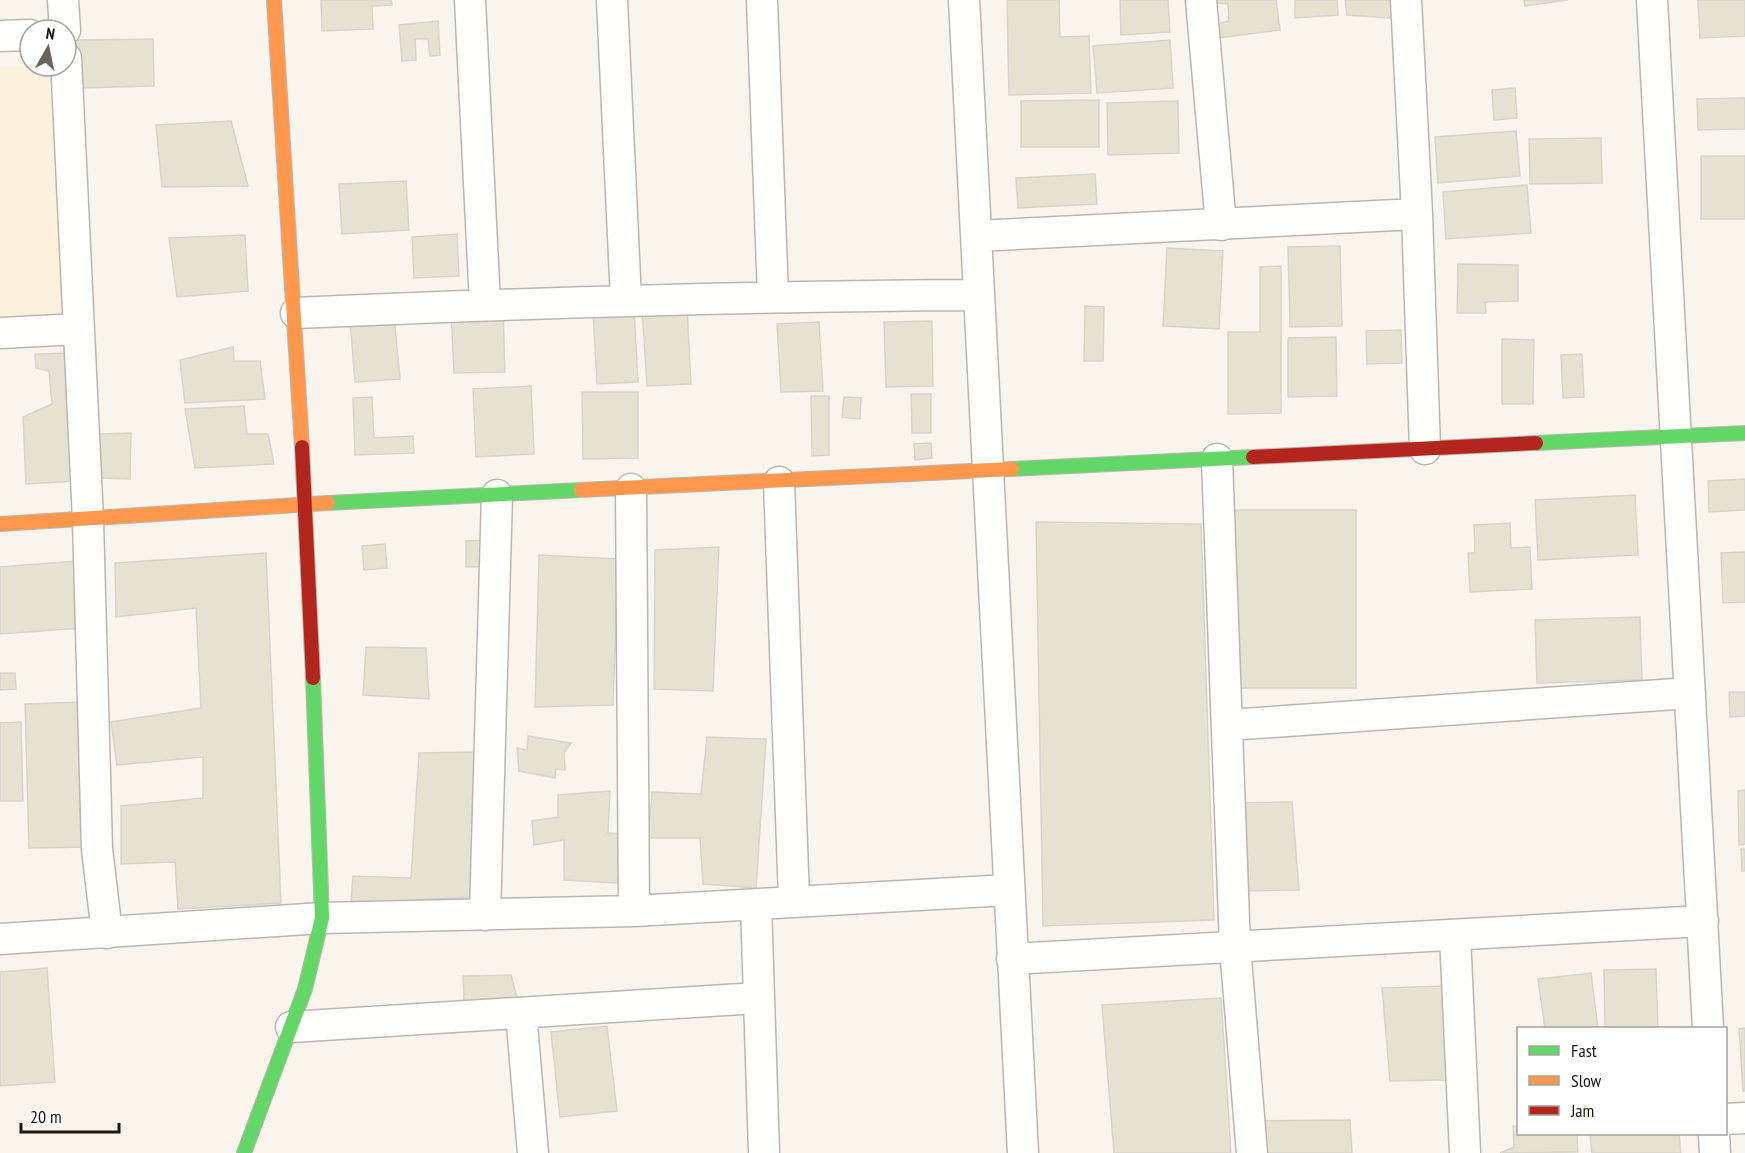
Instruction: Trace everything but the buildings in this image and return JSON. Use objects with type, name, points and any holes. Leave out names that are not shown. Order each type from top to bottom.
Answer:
[{"type":"street","points":[[63,0],[64,18]]},
{"type":"street","points":[[244,1153],[305,989],[322,918],[306,504],[296,313],[274,0]]},
{"type":"street","points":[[470,0],[485,304]]},
{"type":"street","points":[[612,0],[626,300]]},
{"type":"street","points":[[762,0],[773,296]]},
{"type":"street","points":[[964,0],[1023,1153]]},
{"type":"street","points":[[1201,0],[1221,225]]},
{"type":"street","points":[[1406,0],[1417,214],[1425,449]]},
{"type":"street","points":[[1652,0],[1708,1027]]},
{"type":"street","points":[[0,36],[18,35]]},
{"type":"street","points":[[67,78],[88,520],[97,849],[107,933]]},
{"type":"street","points":[[976,236],[1417,214]]},
{"type":"street","points":[[296,313],[485,304],[773,296],[979,295]]},
{"type":"street","points":[[0,333],[79,329]]},
{"type":"street","points":[[0,524],[306,504],[1745,433]]},
{"type":"street","points":[[1217,459],[1229,725],[1235,947],[1252,1153]]},
{"type":"street","points":[[779,482],[794,900]]},
{"type":"street","points":[[631,489],[634,911]]},
{"type":"street","points":[[485,915],[497,495]]},
{"type":"street","points":[[1229,725],[1690,693]]},
{"type":"street","points":[[0,939],[322,918],[634,911],[794,900],[1008,890]]},
{"type":"street","points":[[756,904],[765,1153]]},
{"type":"street","points":[[1012,958],[1702,921]]},
{"type":"street","points":[[1455,935],[1465,1153]]},
{"type":"street","points":[[291,1027],[758,998]]},
{"type":"street","points":[[521,1013],[533,1153]]},
{"type":"street","points":[[1727,1119],[1745,1118]]},
{"type":"street","points":[[1714,1135],[1715,1153]]},
{"type":"shaded area","points":[[0,66],[18,66],[18,78],[51,78],[64,325],[0,325]]},
{"type":"traffic: fast","points":[[1536,443],[1745,433]]},
{"type":"traffic: fast","points":[[1012,469],[1253,457]]},
{"type":"traffic: fast","points":[[328,503],[581,490]]},
{"type":"traffic: fast","points":[[244,1153],[305,989],[322,918],[313,678]]},
{"type":"traffic: slow","points":[[274,0],[302,447]]},
{"type":"traffic: slow","points":[[581,490],[1012,469]]},
{"type":"traffic: slow","points":[[0,524],[328,503]]},
{"type":"traffic: jam","points":[[1253,457],[1536,443]]},
{"type":"traffic: jam","points":[[302,447],[313,678]]}]
